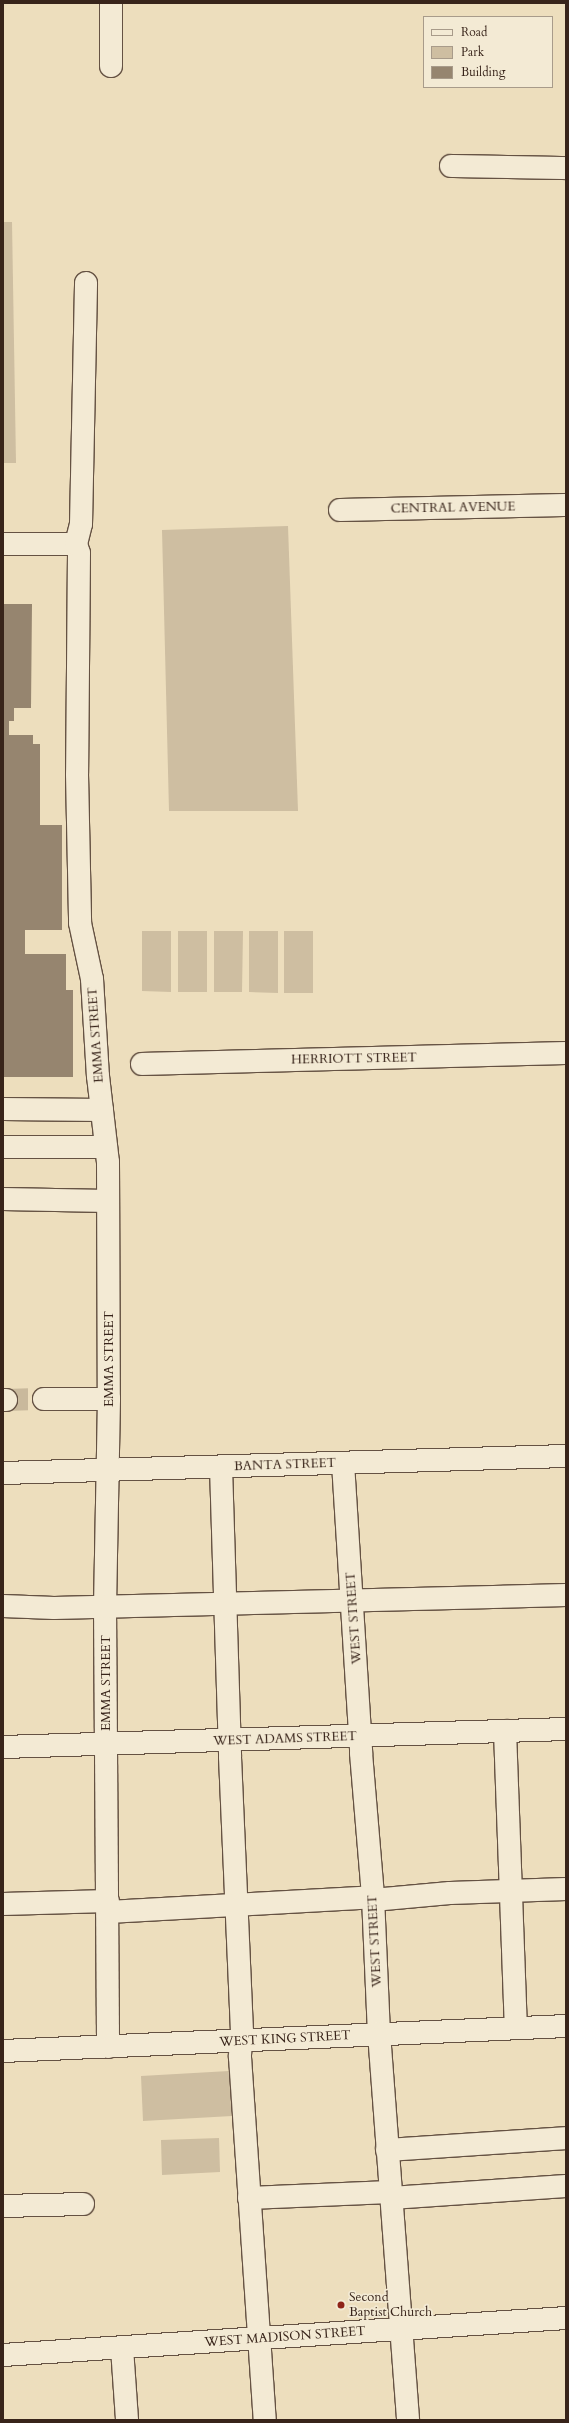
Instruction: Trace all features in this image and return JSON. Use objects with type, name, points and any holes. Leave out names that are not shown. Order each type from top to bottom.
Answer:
[{"type":"street","points":[[111,3],[111,66]]},
{"type":"street","points":[[451,166],[566,168]]},
{"type":"street","points":[[3,544],[76,544],[81,524],[86,283]]},
{"type":"street","name":"CENTRAL AVENUE","points":[[340,510],[566,505]]},
{"type":"street","name":"EMMA STREET","points":[[76,544],[79,553],[77,774],[80,923],[92,979],[106,1147],[108,1201],[109,1399],[106,1470],[105,1607],[108,2047]]},
{"type":"street","name":"HERRIOTT STREET","points":[[142,1064],[566,1053]]},
{"type":"street","points":[[3,1109],[102,1110]]},
{"type":"street","points":[[3,1147],[106,1147]]},
{"type":"street","points":[[3,1199],[108,1201]]},
{"type":"street","points":[[44,1400],[109,1399]]},
{"type":"street","name":"BANTA STREET","points":[[3,1473],[566,1456]]},
{"type":"street","name":"WEST STREET","points":[[343,1463],[373,1898],[379,2033],[408,2420]]},
{"type":"street","points":[[221,1467],[242,2042],[240,2057],[265,2420]]},
{"type":"street","points":[[3,1606],[36,1608],[105,1607],[566,1595]]},
{"type":"street","name":"WEST ADAMS STREET","points":[[3,1748],[566,1729]]},
{"type":"street","points":[[504,1731],[516,2028]]},
{"type":"street","points":[[3,1904],[108,1907],[237,1904],[566,1889]]},
{"type":"street","name":"WEST KING STREET","points":[[3,2051],[242,2042],[379,2033],[566,2026]]},
{"type":"street","points":[[387,2150],[566,2138]]},
{"type":"street","points":[[249,2198],[391,2195],[566,2186]]},
{"type":"street","points":[[3,2206],[83,2204]]},
{"type":"street","name":"WEST MADISON STREET","points":[[3,2356],[566,2318]]},
{"type":"street","points":[[122,2348],[127,2420]]},
{"type":"green space","points":[[3,222],[12,222],[16,463],[3,463]]},
{"type":"green space","points":[[288,526],[298,811],[169,811],[162,530]]},
{"type":"green space","points":[[142,931],[171,931],[171,992],[142,991]]},
{"type":"green space","points":[[178,931],[207,931],[207,992],[178,992]]},
{"type":"green space","points":[[214,931],[243,931],[242,992],[214,992]]},
{"type":"green space","points":[[249,931],[278,931],[278,993],[249,992]]},
{"type":"green space","points":[[284,931],[313,931],[313,993],[284,993]]},
{"type":"green space","points":[[229,2071],[232,2116],[143,2121],[141,2076]]},
{"type":"green space","points":[[219,2138],[220,2172],[162,2175],[161,2140]]},
{"type":"building","points":[[3,604],[32,604],[31,708],[14,708],[14,721],[9,721],[9,735],[33,735],[33,744],[40,744],[40,825],[62,825],[62,930],[25,930],[25,954],[66,954],[66,990],[73,990],[73,1077],[3,1077]]},
{"type":"tunnel","points":[[6,1400],[44,1399]]},
{"type":"place","name":"Second Baptist Church","points":[[341,2305]]}]
